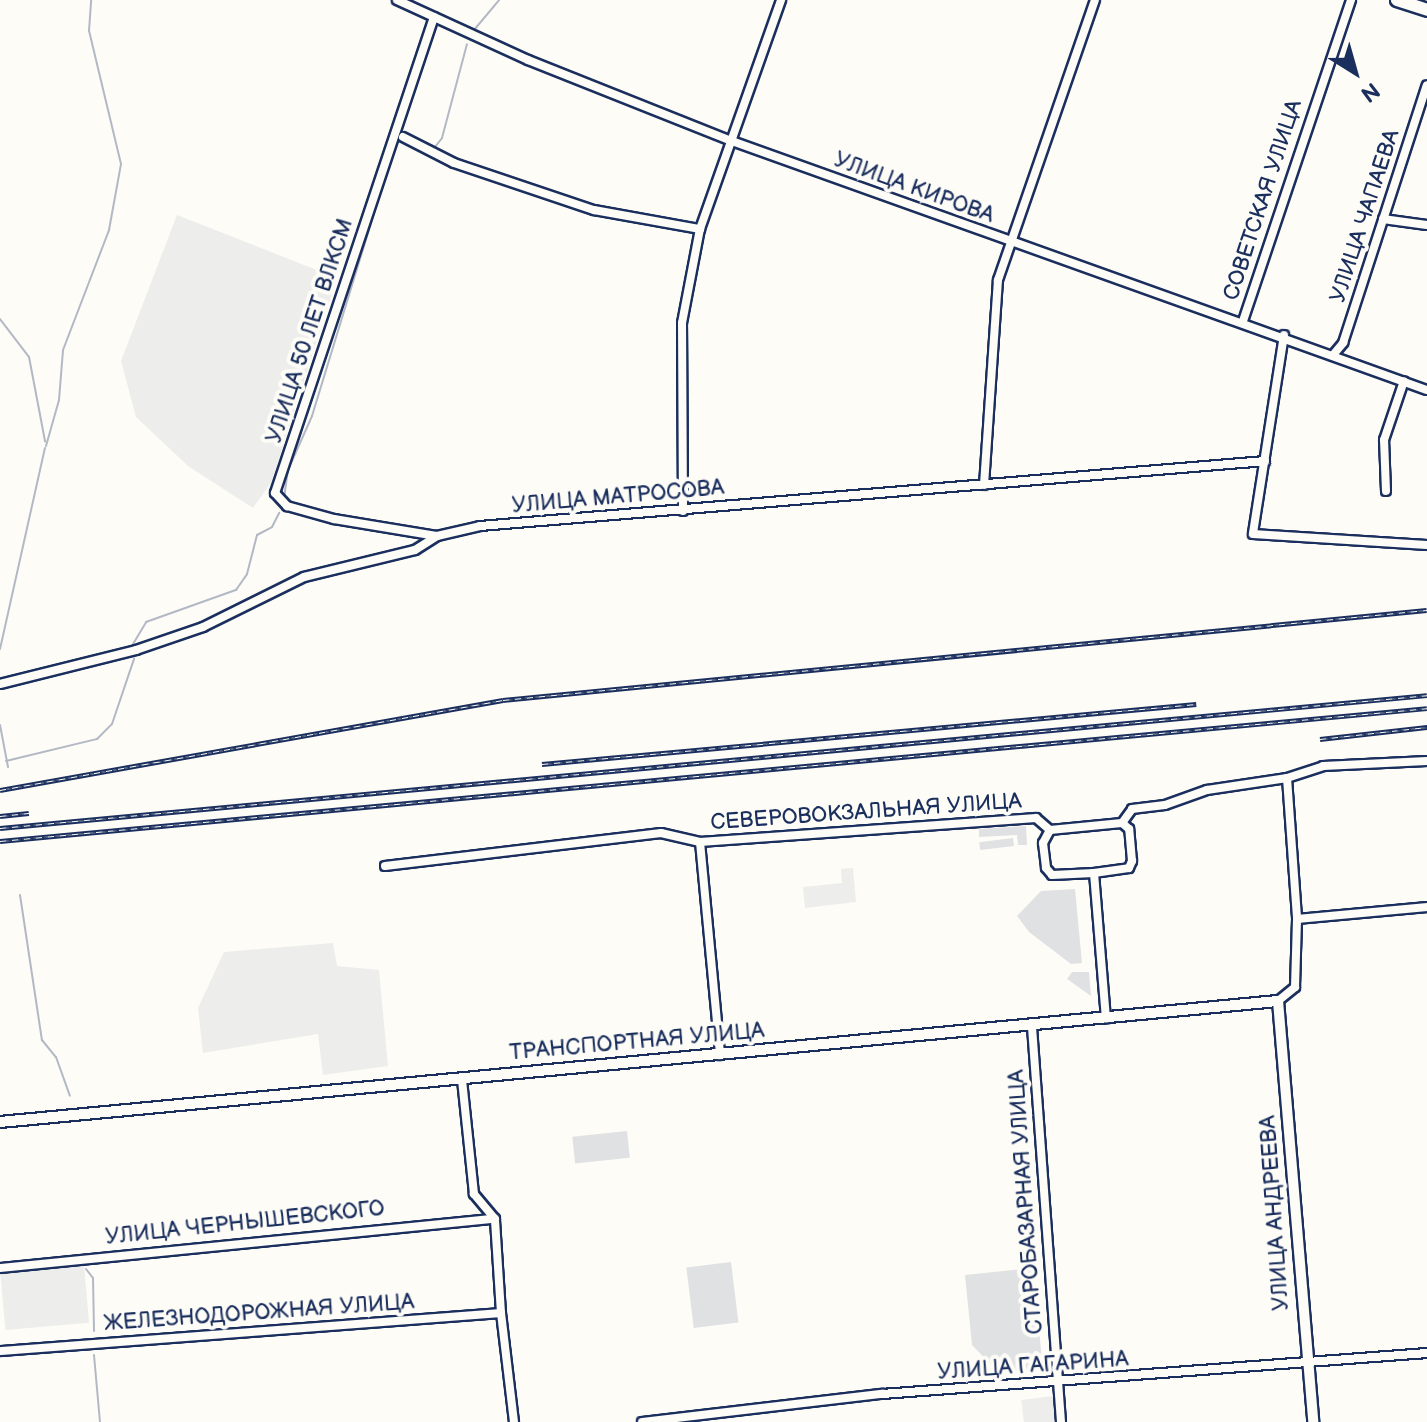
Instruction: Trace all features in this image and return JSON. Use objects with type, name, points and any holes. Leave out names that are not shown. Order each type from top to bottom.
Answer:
[{"type":"main road","points":[[1397,0],[1427,10]]},
{"type":"street","name":"УЛИЦА КИРОВА","points":[[397,0],[729,140],[1284,335],[1427,390]]},
{"type":"street","points":[[683,511],[682,323],[700,229],[781,0]]},
{"type":"street","points":[[984,485],[998,280],[1008,240],[1095,0]]},
{"type":"street","name":"СОВЕТСКАЯ УЛИЦА","points":[[1243,321],[1351,0]]},
{"type":"street","name":"УЛИЦА 50 ЛЕТ ВЛКСМ","points":[[434,17],[275,493],[287,506],[334,519],[437,536]]},
{"type":"street","name":"УЛИЦА ЧАПАЕВА","points":[[1333,355],[1343,343],[1427,85]]},
{"type":"street","points":[[403,137],[454,163],[594,210],[700,229]]},
{"type":"street","points":[[1383,219],[1427,225]]},
{"type":"street","points":[[1284,335],[1253,534],[1427,545]]},
{"type":"street","points":[[1386,491],[1384,440],[1404,381]]},
{"type":"street","name":"УЛИЦА МАТРОСОВА","points":[[0,684],[136,650],[203,627],[304,577],[415,550],[437,536],[480,526],[1265,461]]},
{"type":"street","name":"СЕВЕРОВОКЗАЛЬНАЯ УЛИЦА","points":[[385,866],[661,833],[700,842],[1036,818],[1050,830],[1122,823],[1132,809],[1165,805],[1207,790],[1287,778],[1323,766],[1427,761]]},
{"type":"street","points":[[1278,1001],[1295,987],[1297,919],[1287,778]]},
{"type":"street","points":[[1050,830],[1043,843],[1046,868],[1052,875],[1094,873],[1129,868],[1132,861],[1129,829],[1122,823]]},
{"type":"street","points":[[700,842],[720,1055]]},
{"type":"street","points":[[1094,873],[1106,1019]]},
{"type":"street","points":[[1297,919],[1427,907]]},
{"type":"street","name":"ТРАНСПОРТНАЯ УЛИЦА","points":[[0,1122],[1032,1027],[1278,1001]]},
{"type":"street","name":"УЛИЦА АНДРЕЕВА","points":[[1278,1001],[1313,1422]]},
{"type":"street","name":"СТАРОБАЗАРНАЯ УЛИЦА","points":[[1032,1027],[1061,1422]]},
{"type":"street","points":[[462,1079],[474,1194],[495,1219],[501,1313],[514,1422]]},
{"type":"street","name":"УЛИЦА ЧЕРНЫШЕВСКОГО","points":[[0,1268],[495,1219]]},
{"type":"street","name":"ЖЕЛЕЗНОДОРОЖНАЯ УЛИЦА","points":[[0,1351],[501,1313]]},
{"type":"street","name":"УЛИЦА ГАГАРИНА","points":[[642,1422],[882,1394],[1427,1353]]},
{"type":"shaded area","points":[[177,215],[337,278],[271,483],[253,508],[188,466],[136,417],[121,361]]},
{"type":"shaded area","points":[[1026,826],[1027,845],[1018,845],[1017,835],[979,837],[979,829]]},
{"type":"shaded area","points":[[1013,838],[1014,846],[980,850],[979,842]]},
{"type":"shaded area","points":[[853,868],[856,902],[805,908],[803,887],[842,883],[841,869]]},
{"type":"shaded area","points":[[1075,889],[1082,963],[1071,964],[1029,932],[1017,916],[1041,891]]},
{"type":"shaded area","points":[[333,943],[337,966],[379,970],[388,1066],[323,1075],[318,1034],[203,1053],[198,1008],[224,952]]},
{"type":"shaded area","points":[[1072,972],[1089,972],[1091,996],[1067,979]]},
{"type":"shaded area","points":[[627,1131],[630,1158],[575,1164],[572,1137]]},
{"type":"shaded area","points":[[731,1262],[738,1323],[694,1328],[686,1267]]},
{"type":"shaded area","points":[[84,1265],[89,1323],[5,1330],[0,1272]]},
{"type":"shaded area","points":[[1033,1268],[1043,1370],[1000,1374],[972,1345],[965,1275]]},
{"type":"shaded area","points":[[1053,1396],[1056,1422],[1024,1422],[1021,1400]]},
{"type":"waterway","points":[[46,446],[59,400],[63,350],[109,230],[121,164],[89,31],[91,0]]},
{"type":"waterway","points":[[474,30],[499,0]]},
{"type":"waterway","points":[[415,138],[435,147],[442,138],[467,44]]},
{"type":"waterway","points":[[284,498],[288,470],[312,416],[391,158]]},
{"type":"waterway","points":[[0,319],[29,357],[45,441]]},
{"type":"waterway","points":[[0,649],[45,448]]},
{"type":"waterway","points":[[133,644],[146,622],[236,590],[247,574],[257,535],[272,527],[279,513]]},
{"type":"waterway","points":[[6,761],[97,739],[112,724],[134,659]]},
{"type":"waterway","points":[[0,725],[8,767]]},
{"type":"waterway","points":[[20,895],[42,1040],[56,1057],[70,1096]]},
{"type":"waterway","points":[[86,1269],[93,1278],[94,1331]]},
{"type":"waterway","points":[[94,1355],[100,1422]]},
{"type":"railway","points":[[0,790],[503,700],[1427,610]]},
{"type":"railway","points":[[0,828],[1427,695]]},
{"type":"railway","points":[[542,764],[1196,704]]},
{"type":"railway","points":[[0,841],[1427,708]]},
{"type":"railway","points":[[1320,739],[1427,727]]},
{"type":"railway","points":[[0,816],[29,813]]}]
